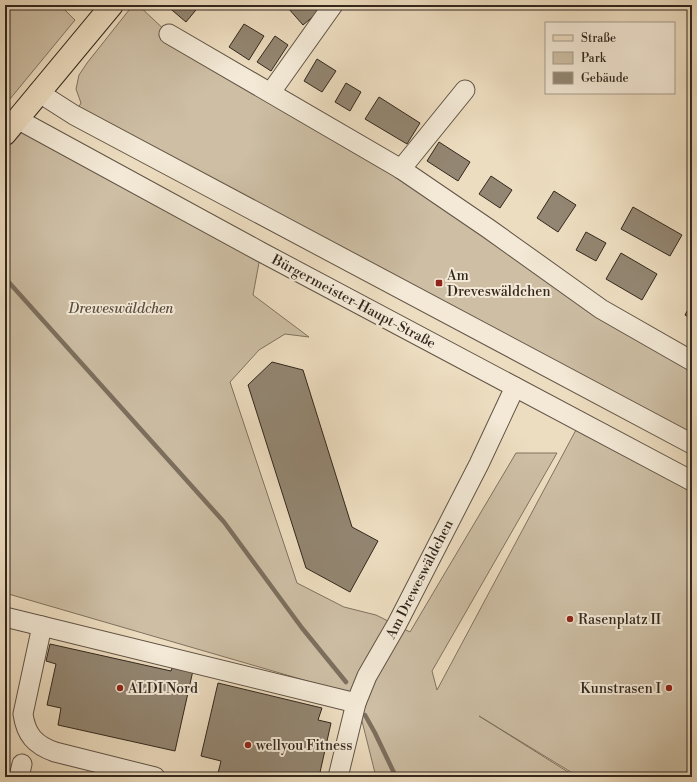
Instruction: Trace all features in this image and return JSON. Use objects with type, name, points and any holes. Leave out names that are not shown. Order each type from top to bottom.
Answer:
[{"type":"main road","points":[[11,126],[112,5]]},
{"type":"street","points":[[271,92],[332,5]]},
{"type":"street","points":[[169,34],[401,169],[490,229],[602,309],[692,361]]},
{"type":"street","points":[[401,169],[465,90]]},
{"type":"street","points":[[38,92],[88,122],[692,444]]},
{"type":"street","name":"Bürgermeister-Haupt-Straße","points":[[11,126],[261,252],[692,481]]},
{"type":"street","name":"Am Dreweswäldchen","points":[[338,777],[356,703],[368,676],[401,617],[479,464],[516,387]]},
{"type":"street","points":[[5,617],[356,703]]},
{"type":"street","points":[[42,626],[23,714],[24,724],[29,736],[44,748],[55,752],[155,777]]},
{"type":"green space","points":[[5,5],[60,5],[75,20],[5,105]]},
{"type":"green space","points":[[133,5],[138,5],[169,34],[692,362],[692,444],[74,115],[81,103],[76,89],[79,75]]},
{"type":"green space","name":"Dreweswäldchen","points":[[17,119],[261,252],[253,295],[309,337],[285,334],[259,350],[230,382],[297,583],[344,607],[376,615],[410,632],[516,453],[557,453],[432,671],[437,690],[577,428],[692,492],[692,777],[579,777],[479,716],[576,777],[376,777],[361,717],[345,692],[5,593],[5,134]]},
{"type":"building","points":[[166,5],[200,5],[186,22]]},
{"type":"building","points":[[292,5],[319,5],[322,9],[303,25],[288,8]]},
{"type":"building","points":[[244,24],[264,36],[249,60],[229,47]]},
{"type":"building","points":[[275,36],[288,45],[271,71],[257,62]]},
{"type":"building","points":[[317,59],[336,71],[322,92],[304,81]]},
{"type":"building","points":[[346,83],[361,92],[350,111],[335,102]]},
{"type":"building","points":[[379,97],[420,123],[407,144],[365,119]]},
{"type":"building","points":[[439,142],[470,162],[458,181],[427,161]]},
{"type":"building","points":[[491,176],[512,190],[500,208],[479,194]]},
{"type":"building","points":[[554,191],[576,205],[558,232],[537,218]]},
{"type":"building","points":[[633,207],[682,235],[670,256],[621,229]]},
{"type":"building","points":[[586,232],[606,243],[596,261],[576,250]]},
{"type":"building","points":[[621,253],[657,274],[642,300],[606,279]]},
{"type":"building","points":[[692,302],[692,319],[685,315]]},
{"type":"building","points":[[272,362],[303,370],[352,527],[378,541],[350,592],[306,568],[248,385]]},
{"type":"building","name":"ALDI Nord","points":[[50,644],[171,671],[174,661],[194,666],[175,751],[58,725],[61,708],[47,705],[56,664],[46,661]]},
{"type":"building","points":[[218,683],[322,708],[318,720],[331,723],[319,777],[217,777],[221,761],[201,756]]},
{"type":"waterway","points":[[5,278],[224,522],[302,628],[346,682]]},
{"type":"waterway","points":[[365,715],[396,777]]},
{"type":"place","name":"Am Dreveswäldchen","points":[[439,283]]},
{"type":"place","name":"Rasenplatz II","points":[[570,619]]},
{"type":"place","name":"ALDI Nord","points":[[120,688]]},
{"type":"place","name":"Kunstrasen I","points":[[669,688]]},
{"type":"place","name":"wellyou Fitness","points":[[248,745]]}]
